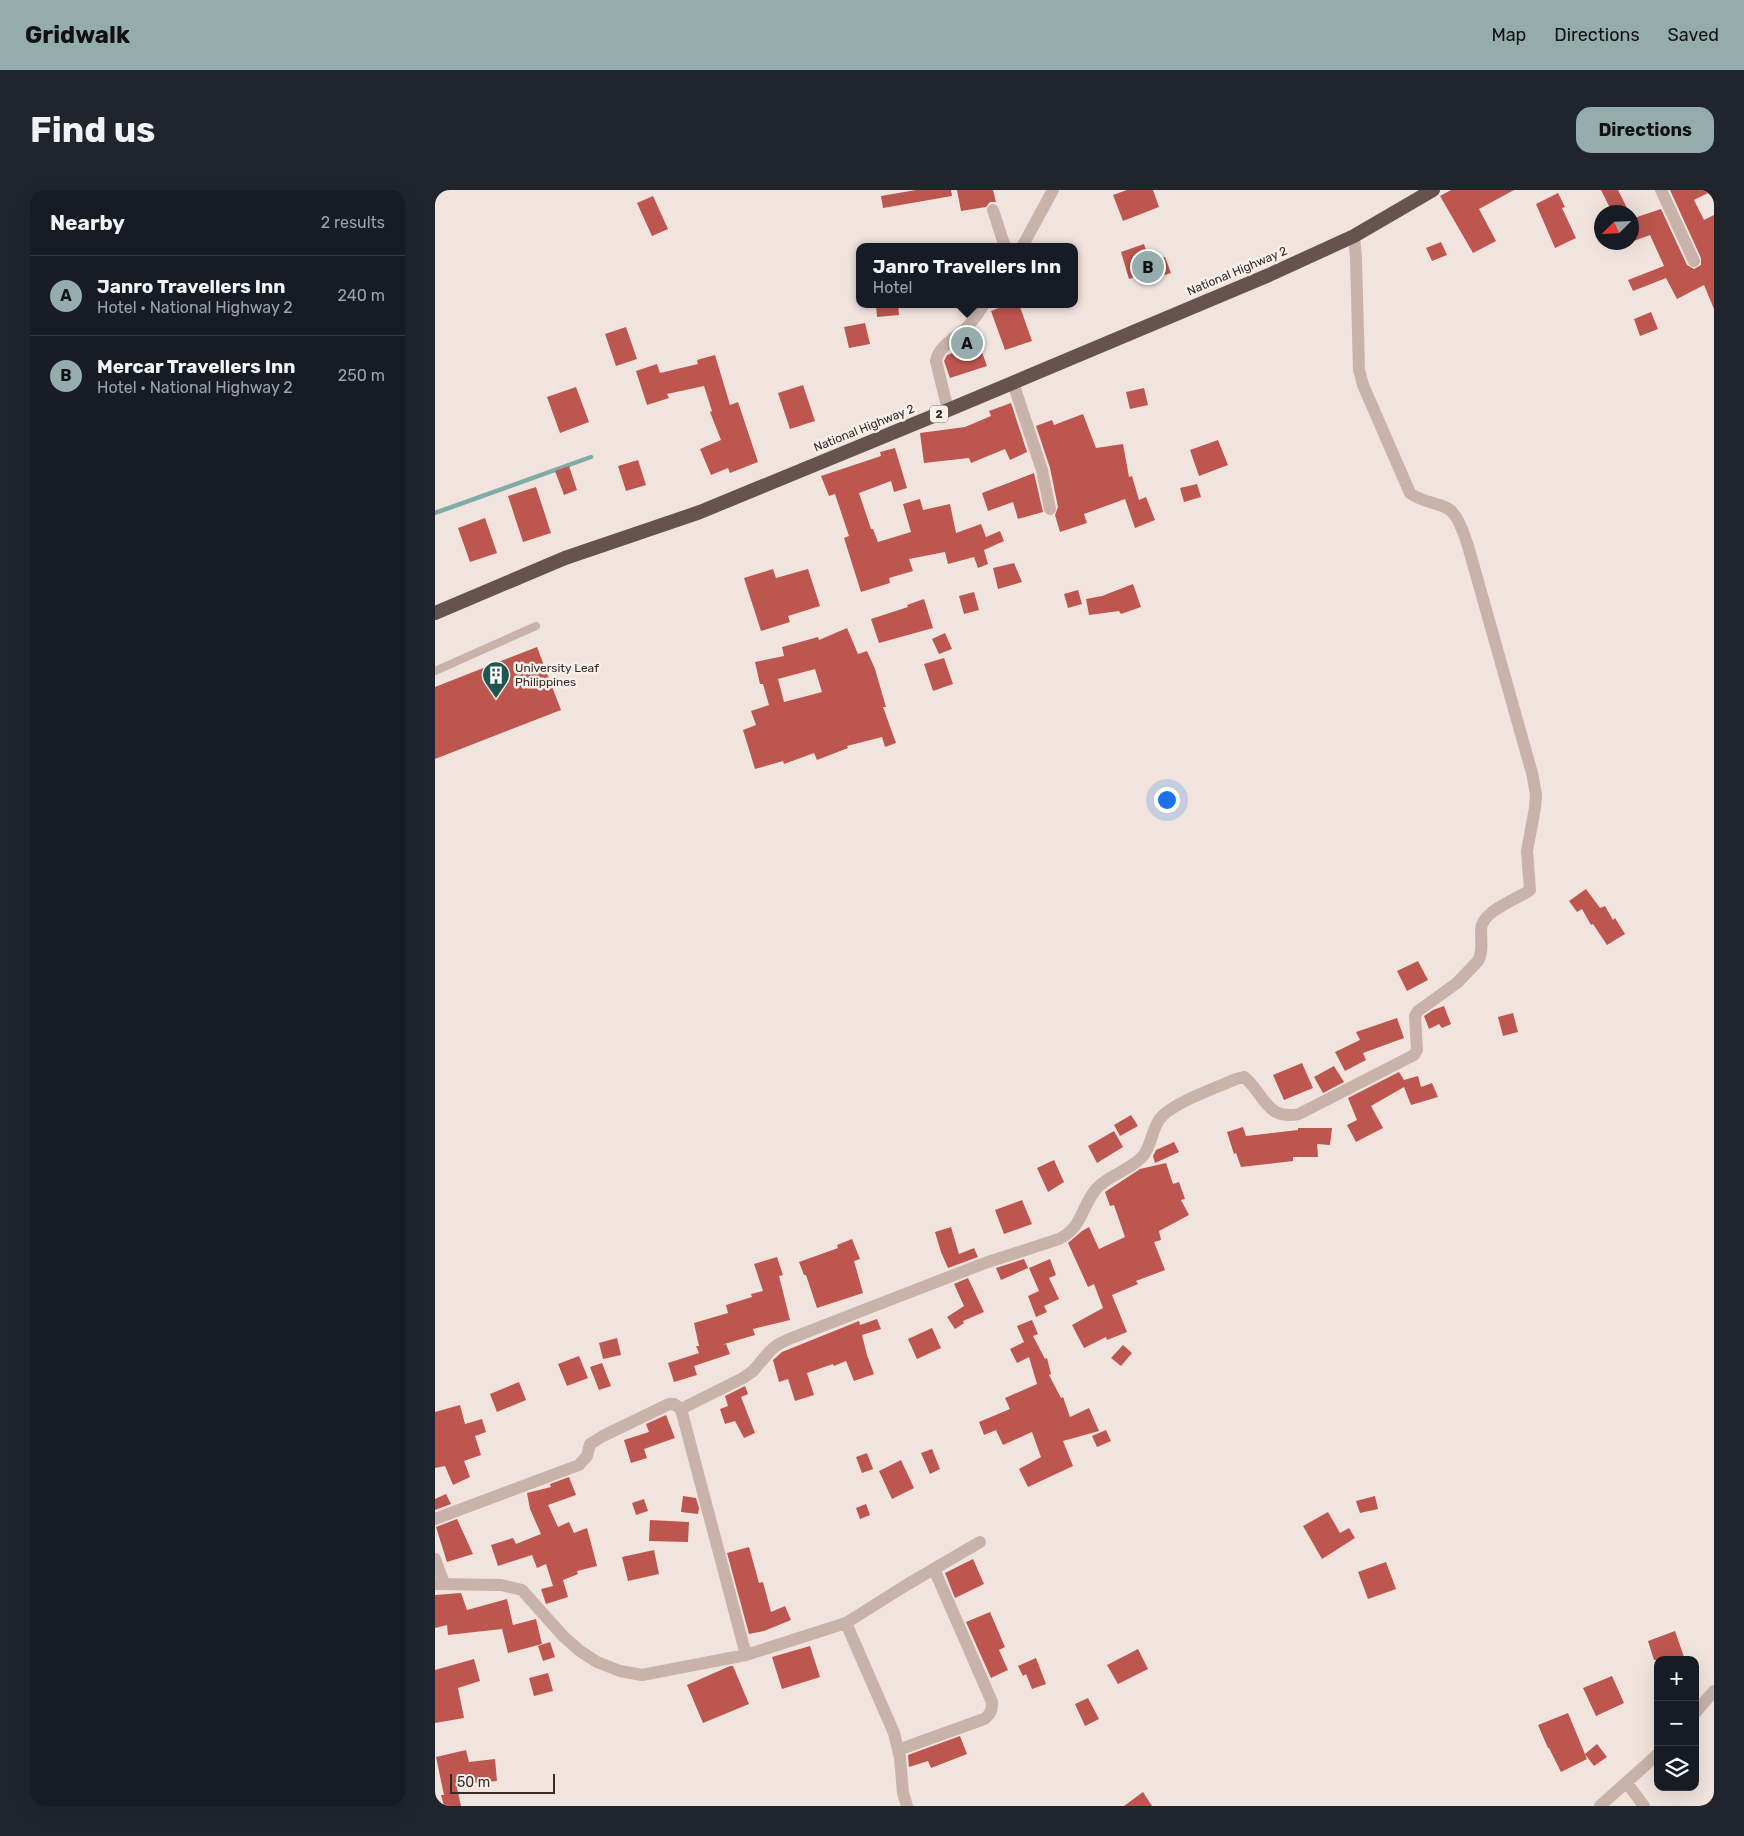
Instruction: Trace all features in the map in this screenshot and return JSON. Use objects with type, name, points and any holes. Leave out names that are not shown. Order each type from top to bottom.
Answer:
[{"type":"highway","name":"National Highway 2","points":[[435,613],[565,558],[700,512],[1269,275],[1354,236],[1433,190]]},
{"type":"street","points":[[1024,243],[1053,190]]},
{"type":"street","points":[[1661,190],[1695,261]]},
{"type":"street","points":[[993,210],[1004,243]]},
{"type":"street","points":[[681,1409],[743,1378],[753,1371],[777,1344],[985,1263],[1068,1235],[1074,1230],[1089,1199],[1097,1188],[1105,1180],[1142,1158],[1147,1152],[1154,1128],[1167,1110],[1244,1077],[1267,1105],[1281,1115],[1299,1114],[1414,1055],[1417,1050],[1415,1016],[1418,1011],[1457,983],[1481,957],[1481,927],[1483,919],[1530,890],[1527,851],[1536,794],[1532,773],[1468,546],[1460,525],[1453,513],[1448,509],[1417,499],[1411,493],[1363,385],[1359,370],[1354,236]]},
{"type":"street","points":[[948,410],[937,356],[942,348],[971,324],[981,308]]},
{"type":"street","points":[[1013,383],[1042,470],[1050,509]]},
{"type":"street","points":[[435,1519],[579,1465],[584,1462],[590,1444],[598,1438],[669,1404],[674,1404],[681,1409],[746,1655]]},
{"type":"street","points":[[435,1559],[439,1584],[501,1585],[522,1590],[563,1636],[580,1651],[597,1662],[619,1671],[642,1675],[746,1655],[846,1623],[979,1542]]},
{"type":"street","points":[[899,1750],[984,1719],[992,1710],[992,1702],[934,1569]]},
{"type":"street","points":[[846,1623],[894,1733],[899,1750],[903,1793],[907,1806]]},
{"type":"street","points":[[1699,1708],[1714,1691]]},
{"type":"street","points":[[1600,1806],[1654,1758]]},
{"type":"street","points":[[1627,1783],[1644,1806]]},
{"type":"lane","points":[[435,671],[536,626]]},
{"type":"building","points":[[916,190],[951,190],[952,196],[883,208],[881,196]]},
{"type":"building","points":[[957,190],[993,190],[996,202],[990,202],[986,207],[961,211]]},
{"type":"building","points":[[1127,190],[1153,190],[1159,207],[1123,221],[1113,195]]},
{"type":"building","points":[[1451,190],[1514,190],[1479,209],[1496,241],[1473,253],[1440,196]]},
{"type":"building","points":[[1601,190],[1618,190],[1626,205],[1608,205]]},
{"type":"building","points":[[1670,190],[1714,190],[1694,200],[1704,220],[1714,215],[1714,309],[1704,285],[1677,299],[1666,278],[1633,291],[1628,280],[1664,266],[1650,235],[1639,239],[1639,216],[1661,209],[1687,265],[1694,269],[1701,265],[1701,258]]},
{"type":"building","points":[[1558,193],[1565,207],[1562,208],[1576,238],[1555,248],[1536,204]]},
{"type":"building","points":[[653,196],[668,229],[652,236],[637,203]]},
{"type":"building","points":[[1441,242],[1447,255],[1432,261],[1426,248]]},
{"type":"building","points":[[1144,244],[1153,271],[1129,279],[1121,252]]},
{"type":"building","points":[[1165,257],[1171,273],[1159,277],[1153,262]]},
{"type":"building","points":[[876,308],[898,308],[899,315],[877,317]]},
{"type":"building","points":[[999,308],[1020,308],[1032,341],[1005,350],[991,311]]},
{"type":"building","points":[[1651,312],[1658,329],[1640,336],[1634,319]]},
{"type":"building","points":[[865,323],[870,344],[849,348],[844,327]]},
{"type":"building","points":[[626,327],[637,359],[616,366],[605,334]]},
{"type":"building","points":[[979,344],[987,366],[950,378],[944,361],[947,355]]},
{"type":"building","points":[[715,355],[730,405],[738,402],[758,462],[730,473],[728,468],[711,475],[700,449],[721,440],[710,412],[712,411],[704,386],[667,394],[669,398],[647,405],[636,371],[657,364],[660,373],[698,364],[697,360]]},
{"type":"building","points":[[803,385],[815,421],[790,429],[778,393]]},
{"type":"building","points":[[576,387],[589,422],[560,433],[547,397]]},
{"type":"building","points":[[1144,388],[1148,405],[1130,409],[1126,392]]},
{"type":"building","points":[[1011,403],[1027,452],[1010,460],[1005,449],[971,463],[969,458],[924,463],[920,433],[965,427],[991,416],[989,411]]},
{"type":"building","points":[[1083,414],[1096,448],[1123,444],[1129,477],[1132,476],[1139,500],[1146,497],[1155,520],[1135,528],[1125,499],[1084,514],[1087,523],[1060,532],[1055,515],[1058,507],[1050,468],[1036,426],[1052,420],[1054,425]]},
{"type":"building","points":[[1218,440],[1228,465],[1199,476],[1190,450]]},
{"type":"building","points":[[895,448],[907,488],[894,492],[891,481],[859,493],[871,529],[873,529],[878,542],[911,532],[903,504],[920,499],[923,510],[950,504],[956,533],[981,524],[986,537],[1000,531],[1004,541],[984,550],[988,564],[978,568],[974,557],[948,564],[945,552],[909,559],[913,571],[889,578],[890,583],[861,592],[844,538],[849,536],[835,494],[829,496],[821,476],[881,456],[880,452]]},
{"type":"building","points":[[638,460],[646,485],[626,491],[618,466]]},
{"type":"building","points":[[569,466],[577,490],[564,495],[555,471]]},
{"type":"building","points":[[1034,473],[1043,512],[1018,519],[1013,502],[988,511],[982,493]]},
{"type":"building","points":[[1197,484],[1201,497],[1184,502],[1180,488]]},
{"type":"building","points":[[536,487],[551,533],[523,542],[508,496]]},
{"type":"building","points":[[485,518],[497,553],[470,562],[458,528]]},
{"type":"building","points":[[1014,563],[1022,582],[998,589],[993,568]]},
{"type":"building","points":[[773,569],[776,578],[808,569],[820,606],[788,616],[790,622],[761,631],[744,578]]},
{"type":"building","points":[[1133,584],[1141,607],[1121,614],[1119,611],[1089,615],[1086,599],[1102,596]]},
{"type":"building","points":[[1078,590],[1082,604],[1068,608],[1064,594]]},
{"type":"building","points":[[974,592],[979,610],[964,614],[959,596]]},
{"type":"building","points":[[924,599],[933,628],[879,643],[871,619],[908,607],[907,605]]},
{"type":"building","points":[[847,628],[858,654],[867,651],[875,669],[886,707],[883,707],[896,743],[885,747],[882,737],[847,746],[848,748],[817,760],[814,753],[784,764],[783,761],[755,769],[743,730],[756,725],[751,711],[769,705],[763,684],[760,684],[755,662],[784,656],[782,647],[818,637],[819,640]],"holes":[[[815,669],[822,692],[784,702],[778,679]]]},
{"type":"building","points":[[945,633],[952,649],[939,654],[932,639]]},
{"type":"building","name":"University Leaf Philippines","points":[[537,647],[561,710],[435,759],[435,687]]},
{"type":"building","points":[[944,658],[953,684],[933,691],[924,664]]},
{"type":"building","points":[[1586,889],[1600,908],[1605,906],[1613,920],[1615,918],[1625,934],[1607,945],[1593,924],[1591,925],[1582,909],[1577,912],[1569,901]]},
{"type":"building","points":[[1418,961],[1428,980],[1407,991],[1397,971]]},
{"type":"building","points":[[1444,1006],[1451,1024],[1442,1028],[1439,1024],[1429,1029],[1424,1016]]},
{"type":"building","points":[[1513,1013],[1518,1032],[1503,1036],[1498,1017]]},
{"type":"building","points":[[1397,1018],[1404,1038],[1363,1053],[1366,1060],[1345,1071],[1335,1052],[1360,1040],[1356,1032]]},
{"type":"building","points":[[1302,1063],[1313,1088],[1284,1100],[1273,1075]]},
{"type":"building","points":[[1334,1066],[1344,1082],[1323,1093],[1314,1077]]},
{"type":"building","points":[[1399,1072],[1404,1080],[1418,1076],[1421,1087],[1432,1083],[1438,1097],[1411,1105],[1404,1087],[1371,1106],[1383,1128],[1356,1142],[1347,1125],[1357,1120],[1348,1098]]},
{"type":"building","points":[[1131,1115],[1138,1126],[1120,1136],[1114,1125]]},
{"type":"building","points":[[1243,1127],[1246,1136],[1298,1130],[1298,1128],[1332,1128],[1330,1145],[1317,1144],[1318,1157],[1293,1157],[1293,1161],[1241,1167],[1236,1153],[1234,1154],[1227,1132]]},
{"type":"building","points":[[1114,1131],[1123,1147],[1097,1163],[1088,1146]]},
{"type":"building","points":[[1174,1142],[1179,1152],[1155,1163],[1153,1156],[1156,1150]]},
{"type":"building","points":[[1054,1160],[1064,1182],[1048,1192],[1037,1168]]},
{"type":"building","points":[[1166,1163],[1173,1184],[1179,1182],[1185,1199],[1181,1200],[1189,1215],[1159,1231],[1161,1240],[1154,1242],[1165,1270],[1136,1281],[1138,1284],[1112,1295],[1127,1332],[1107,1340],[1106,1337],[1084,1348],[1072,1325],[1103,1308],[1094,1284],[1088,1287],[1068,1243],[1089,1227],[1099,1249],[1125,1237],[1114,1205],[1110,1206],[1105,1192],[1140,1169]]},
{"type":"building","points":[[1022,1200],[1032,1224],[1004,1234],[995,1210]]},
{"type":"building","points":[[951,1227],[959,1254],[974,1248],[978,1257],[948,1268],[935,1232]]},
{"type":"building","points":[[852,1239],[860,1259],[854,1261],[863,1293],[817,1308],[806,1275],[804,1275],[799,1262],[838,1248],[837,1245]]},
{"type":"building","points":[[777,1257],[783,1275],[779,1276],[790,1320],[753,1329],[755,1335],[721,1345],[726,1344],[730,1354],[694,1366],[697,1375],[674,1382],[668,1363],[699,1353],[696,1346],[699,1346],[694,1323],[728,1313],[726,1305],[752,1297],[751,1294],[763,1291],[754,1264]]},
{"type":"building","points":[[1024,1259],[1028,1268],[1001,1280],[996,1268]]},
{"type":"building","points":[[1050,1259],[1056,1275],[1049,1278],[1059,1299],[1044,1306],[1047,1312],[1036,1317],[1028,1296],[1039,1291],[1029,1268]]},
{"type":"building","points":[[968,1278],[984,1312],[963,1321],[964,1323],[955,1329],[947,1317],[964,1306],[954,1284]]},
{"type":"building","points":[[877,1319],[881,1329],[862,1335],[874,1374],[854,1381],[846,1361],[834,1366],[833,1364],[807,1373],[814,1395],[795,1401],[788,1379],[779,1382],[773,1360],[782,1352],[859,1321],[860,1325]]},
{"type":"building","points":[[1032,1320],[1038,1334],[1033,1336],[1045,1359],[1047,1358],[1051,1374],[1049,1375],[1061,1398],[1063,1397],[1070,1417],[1089,1408],[1099,1431],[1063,1441],[1073,1466],[1028,1487],[1019,1469],[1041,1457],[1032,1432],[1003,1445],[996,1430],[984,1435],[979,1422],[1010,1409],[1005,1398],[1037,1384],[1029,1357],[1017,1363],[1010,1349],[1024,1342],[1017,1326]]},
{"type":"building","points":[[932,1328],[941,1348],[917,1359],[908,1339]]},
{"type":"building","points":[[617,1338],[621,1355],[603,1359],[599,1343]]},
{"type":"building","points":[[1123,1345],[1132,1353],[1121,1366],[1111,1358]]},
{"type":"building","points":[[579,1356],[588,1378],[567,1386],[558,1364]]},
{"type":"building","points":[[602,1363],[611,1386],[599,1390],[590,1367]]},
{"type":"building","points":[[519,1382],[526,1400],[497,1412],[490,1394]]},
{"type":"building","points":[[745,1386],[748,1394],[741,1397],[755,1433],[744,1438],[735,1421],[725,1424],[720,1409],[728,1406],[725,1396]]},
{"type":"building","points":[[460,1405],[465,1424],[482,1419],[486,1432],[475,1436],[481,1455],[464,1461],[470,1477],[453,1485],[445,1466],[435,1468],[435,1412]]},
{"type":"building","points":[[666,1415],[675,1438],[644,1449],[647,1458],[631,1463],[624,1440],[649,1432],[646,1424]]},
{"type":"building","points":[[1106,1430],[1111,1441],[1097,1447],[1092,1436]]},
{"type":"building","points":[[932,1449],[940,1469],[930,1474],[921,1453]]},
{"type":"building","points":[[867,1453],[873,1469],[862,1473],[856,1457]]},
{"type":"building","points":[[901,1460],[914,1488],[892,1499],[879,1471]]},
{"type":"building","points":[[569,1477],[576,1495],[548,1505],[558,1527],[569,1522],[574,1533],[587,1528],[597,1566],[577,1571],[578,1574],[563,1580],[568,1597],[546,1604],[541,1589],[553,1586],[546,1564],[537,1568],[532,1555],[498,1566],[491,1545],[513,1538],[516,1544],[541,1534],[530,1509],[527,1493],[551,1487],[550,1484]]},
{"type":"building","points":[[446,1494],[451,1504],[435,1510],[435,1499]]},
{"type":"building","points":[[683,1496],[696,1498],[699,1508],[698,1514],[681,1512]]},
{"type":"building","points":[[1375,1496],[1378,1509],[1360,1513],[1356,1501]]},
{"type":"building","points":[[644,1499],[648,1511],[636,1515],[632,1503]]},
{"type":"building","points":[[866,1504],[870,1515],[860,1519],[856,1508]]},
{"type":"building","points":[[1328,1512],[1340,1533],[1349,1528],[1355,1538],[1322,1559],[1303,1526]]},
{"type":"building","points":[[457,1519],[473,1554],[447,1562],[436,1527]]},
{"type":"building","points":[[650,1520],[689,1522],[688,1542],[649,1541]]},
{"type":"building","points":[[749,1547],[759,1583],[763,1582],[771,1612],[785,1606],[791,1620],[764,1631],[749,1634],[727,1553]]},
{"type":"building","points":[[654,1550],[659,1574],[628,1581],[622,1557]]},
{"type":"building","points":[[973,1559],[984,1584],[955,1598],[945,1573]]},
{"type":"building","points":[[1386,1562],[1396,1589],[1368,1599],[1358,1572]]},
{"type":"building","points":[[461,1593],[467,1610],[507,1599],[513,1625],[536,1619],[542,1644],[508,1653],[502,1629],[448,1635],[447,1625],[435,1628],[435,1595]]},
{"type":"building","points":[[990,1612],[1005,1647],[999,1650],[1008,1670],[991,1678],[966,1622]]},
{"type":"building","points":[[1675,1631],[1684,1656],[1654,1656],[1654,1660],[1648,1641]]},
{"type":"building","points":[[550,1642],[555,1657],[543,1661],[538,1646]]},
{"type":"building","points":[[810,1646],[820,1677],[782,1689],[772,1657]]},
{"type":"building","points":[[1138,1649],[1148,1669],[1118,1684],[1107,1665]]},
{"type":"building","points":[[1036,1658],[1046,1684],[1032,1689],[1026,1674],[1023,1676],[1018,1666]]},
{"type":"building","points":[[474,1659],[480,1681],[458,1688],[464,1718],[435,1723],[435,1670]]},
{"type":"building","points":[[733,1666],[749,1704],[703,1723],[687,1685]]},
{"type":"building","points":[[548,1673],[553,1691],[534,1696],[529,1678]]},
{"type":"building","points":[[1612,1676],[1624,1703],[1596,1716],[1583,1688]]},
{"type":"building","points":[[1088,1698],[1099,1719],[1085,1726],[1075,1704]]},
{"type":"building","points":[[1568,1713],[1587,1759],[1561,1772],[1538,1725]]},
{"type":"building","points":[[960,1736],[967,1754],[931,1768],[928,1761],[909,1767],[908,1755]]},
{"type":"building","points":[[1597,1744],[1607,1757],[1594,1766],[1585,1754]]},
{"type":"building","points":[[466,1750],[469,1762],[495,1759],[497,1781],[473,1783],[457,1788],[461,1806],[444,1806],[441,1795],[444,1795],[436,1757]]},
{"type":"building","points":[[1143,1792],[1152,1806],[1124,1806]]},
{"type":"waterway","points":[[435,513],[591,457]]},
{"type":"place","name":"Mercar Travellers Inn","points":[[1148,267]]},
{"type":"place","name":"Janro Travellers Inn","points":[[967,343]]},
{"type":"place","name":"University Leaf Philippines","points":[[496,699]]}]
